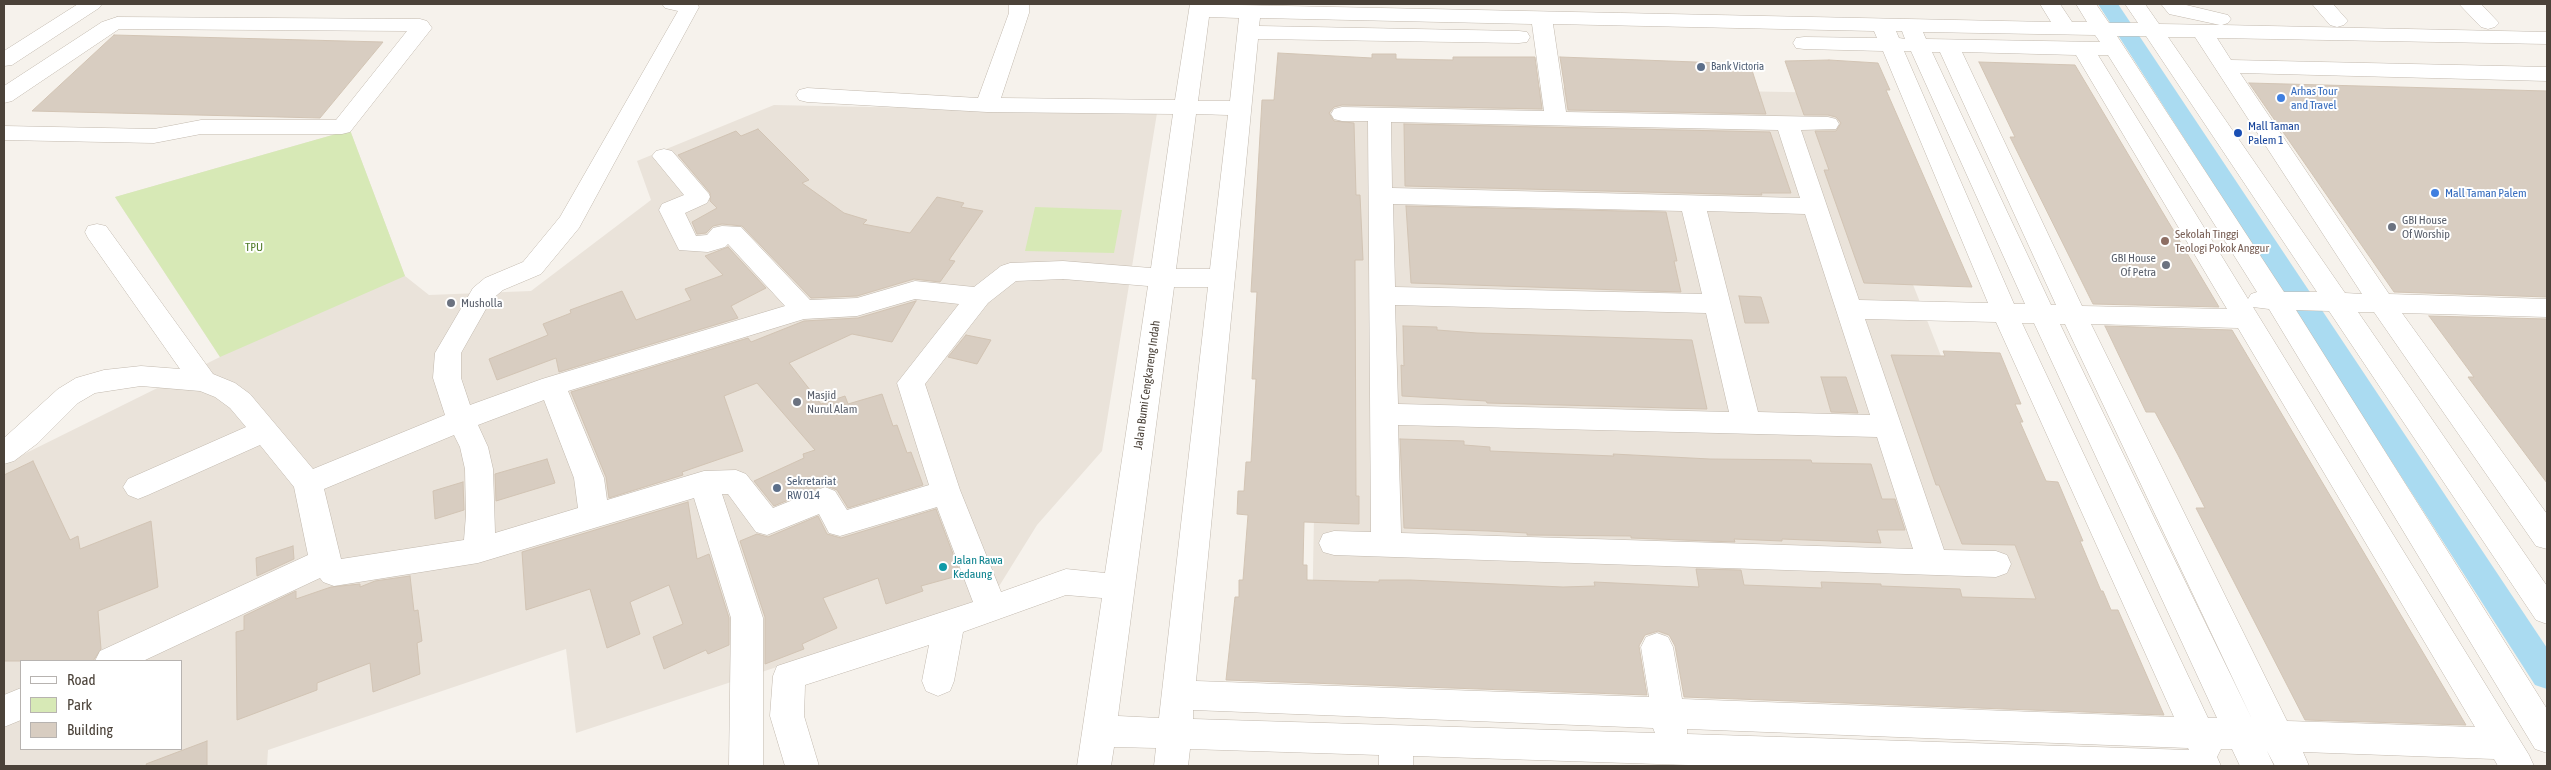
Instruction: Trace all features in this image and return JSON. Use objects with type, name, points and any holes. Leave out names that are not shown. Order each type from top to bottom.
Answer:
[{"type":"street","points":[[4,60],[92,4]]},
{"type":"street","points":[[478,550],[481,515],[480,469],[474,447],[461,420],[447,378],[448,353],[482,294],[494,284],[532,268],[570,222],[688,11],[689,7],[672,4]]},
{"type":"street","points":[[987,105],[1019,13],[1019,4]]},
{"type":"street","points":[[2086,4],[2110,36],[2282,300],[2414,523],[2547,738]]},
{"type":"street","points":[[2172,4],[2176,10],[2213,18],[2337,21],[2493,30],[2547,38]]},
{"type":"street","points":[[2322,4],[2337,21]]},
{"type":"street","points":[[2469,4],[2493,30],[2541,74]]},
{"type":"street","points":[[1200,7],[1250,16],[1400,25],[1544,28],[1671,16],[1896,26],[1948,46],[2064,24]]},
{"type":"street","name":"Jalan Bumi Cengkareng Indah","points":[[1094,766],[1200,7]]},
{"type":"street","points":[[1400,25],[1448,10],[1544,28],[1632,12],[1671,16],[1896,26],[2064,24],[2110,36],[2144,21],[2184,18],[2236,33]]},
{"type":"street","points":[[1171,766],[1250,16]]},
{"type":"street","points":[[2144,21],[2203,32],[2369,36],[2493,30],[2547,24]]},
{"type":"street","points":[[2144,21],[2328,301],[2547,611]]},
{"type":"street","points":[[4,133],[154,136],[200,128],[342,126],[422,28],[420,25],[117,23],[109,26],[9,88]]},
{"type":"street","points":[[2064,24],[2240,309],[2510,755]]},
{"type":"street","points":[[1896,26],[1947,176],[2009,323],[2214,766]]},
{"type":"street","points":[[1896,26],[1979,176],[2047,324],[2257,766]]},
{"type":"street","points":[[1544,28],[1556,119]]},
{"type":"street","points":[[2203,32],[2382,304],[2547,536]]},
{"type":"street","points":[[2369,36],[2398,70]]},
{"type":"street","points":[[1948,46],[2074,316],[2292,766]]},
{"type":"street","points":[[2226,66],[2541,74]]},
{"type":"street","points":[[807,95],[987,105],[1240,108]]},
{"type":"street","points":[[1342,114],[1828,124]]},
{"type":"street","points":[[1379,115],[1386,544]]},
{"type":"street","points":[[1787,123],[1933,562]]},
{"type":"street","points":[[664,156],[698,197],[671,210],[688,244],[708,244],[716,241],[722,234],[732,233],[804,310]]},
{"type":"street","points":[[1947,176],[2009,177]]},
{"type":"street","points":[[1380,196],[1815,206]]},
{"type":"street","points":[[1694,204],[1746,422]]},
{"type":"street","points":[[97,232],[203,382]]},
{"type":"street","points":[[991,607],[945,490],[911,383],[979,297],[1010,272],[1064,270],[1162,278],[1222,278]]},
{"type":"street","points":[[308,483],[461,420],[552,386],[804,310],[857,307],[915,290],[979,297]]},
{"type":"street","points":[[1382,296],[1719,304]]},
{"type":"street","points":[[1853,319],[2047,324],[2074,316],[2240,309],[2282,300],[2547,308]]},
{"type":"street","points":[[4,453],[28,435],[68,396],[86,385],[104,380],[141,376],[203,382],[225,390],[240,401],[308,483],[325,561],[334,573],[478,550],[704,483],[736,482],[767,523],[825,499],[840,524],[932,497],[945,490]]},
{"type":"street","points":[[552,386],[589,478],[594,516]]},
{"type":"street","points":[[1384,414],[1887,426]]},
{"type":"street","points":[[138,487],[265,431]]},
{"type":"street","points":[[704,483],[747,618],[746,766]]},
{"type":"street","points":[[2369,524],[2414,523]]},
{"type":"street","points":[[1334,543],[1996,564]]},
{"type":"street","points":[[113,660],[325,561]]},
{"type":"street","points":[[802,766],[787,716],[789,676],[895,643],[991,607],[1066,582],[1092,583],[1119,589]]},
{"type":"street","points":[[938,681],[949,622]]},
{"type":"street","points":[[1657,647],[1674,748]]},
{"type":"street","points":[[1178,694],[2242,734],[2510,755]]},
{"type":"street","points":[[4,712],[20,704]]},
{"type":"street","points":[[1455,705],[1458,743]]},
{"type":"street","points":[[1918,722],[1929,756]]},
{"type":"street","points":[[1099,732],[1174,733],[1395,753],[1458,743],[1674,748],[1841,760],[1929,756],[2204,766]]},
{"type":"shaded area","points":[[1322,83],[1838,93],[2055,647],[1312,625]]},
{"type":"shaded area","points":[[774,105],[1157,113],[1102,451],[1037,525],[993,596],[576,733],[566,649],[268,750],[267,766],[4,766],[4,464],[220,357],[115,197],[350,130],[405,276],[429,295],[531,291],[651,200],[637,161]]},
{"type":"green space","name":"TPU","points":[[350,130],[405,276],[220,357],[115,197]]},
{"type":"green space","points":[[1035,207],[1122,210],[1114,253],[1025,251]]},
{"type":"building","points":[[114,35],[383,42],[320,118],[32,111]]},
{"type":"building","points":[[1278,53],[1372,58],[1372,54],[1396,54],[1396,59],[1453,60],[1453,57],[1535,57],[1542,109],[1342,105],[1334,107],[1329,113],[1334,121],[1354,123],[1356,195],[1360,195],[1363,260],[1355,260],[1356,496],[1359,496],[1359,524],[1304,522],[1303,565],[1307,565],[1307,580],[1379,582],[1379,580],[1410,580],[1563,587],[1595,586],[1594,582],[1699,587],[1696,569],[1741,570],[1744,585],[1822,588],[1821,582],[1881,584],[1881,586],[1960,589],[1962,597],[2036,599],[2015,545],[1962,544],[1939,485],[1936,485],[1891,355],[1945,356],[1943,351],[2000,353],[2021,404],[2015,404],[2023,422],[2020,422],[2046,481],[2058,482],[2083,541],[2080,541],[2101,591],[2103,591],[2111,610],[2118,610],[2164,715],[1684,697],[1675,646],[1669,635],[1658,631],[1645,635],[1639,646],[1647,695],[1226,680],[1235,597],[1239,597],[1239,580],[1243,580],[1248,515],[1237,514],[1238,491],[1244,491],[1246,462],[1251,462],[1256,379],[1252,379],[1257,292],[1251,292],[1262,100],[1274,100]]},
{"type":"building","points":[[1560,57],[1750,64],[1766,114],[1568,110]]},
{"type":"building","points":[[1829,60],[1878,63],[1890,90],[1886,90],[1972,287],[1864,283],[1824,170],[1829,170],[1815,131],[1836,131],[1841,123],[1836,117],[1828,115],[1804,115],[1785,61]]},
{"type":"building","points":[[1979,62],[2075,65],[2219,307],[2093,304],[2010,137],[2015,137]]},
{"type":"building","name":"Mall Taman Palem","points":[[2249,83],[2547,91],[2547,297],[2394,292]]},
{"type":"building","points":[[1404,124],[1770,132],[1791,193],[1761,193],[1762,195],[1405,186]]},
{"type":"building","points":[[758,129],[809,180],[802,183],[844,213],[867,220],[863,224],[910,233],[937,197],[964,203],[961,207],[983,211],[949,260],[955,261],[940,282],[914,279],[857,296],[811,298],[742,226],[722,224],[713,226],[706,233],[697,234],[692,222],[717,208],[710,201],[710,193],[678,155],[736,131],[741,136]]},
{"type":"building","points":[[1406,206],[1666,212],[1677,261],[1674,261],[1681,292],[1411,283]]},
{"type":"building","points":[[728,247],[766,288],[731,306],[738,318],[559,372],[556,358],[497,380],[489,359],[548,335],[543,324],[571,313],[570,310],[622,291],[636,320],[691,300],[685,289],[723,275],[705,256]]},
{"type":"building","points":[[1739,296],[1761,297],[1769,323],[1745,323]]},
{"type":"building","points":[[916,301],[892,342],[852,334],[789,363],[821,404],[845,396],[848,404],[882,394],[893,426],[897,425],[907,453],[911,452],[923,485],[848,508],[837,490],[824,485],[774,506],[754,481],[804,458],[803,454],[815,450],[757,383],[724,396],[743,451],[682,472],[683,475],[609,498],[606,477],[571,392],[748,338],[751,342],[804,321],[858,318]]},
{"type":"building","points":[[2429,316],[2547,319],[2547,483],[2468,377],[2474,377]]},
{"type":"building","points":[[1403,326],[1437,327],[1437,330],[1477,333],[1692,340],[1707,409],[1487,403],[1486,401],[1402,396],[1401,365],[1404,366]]},
{"type":"building","points":[[2105,326],[2232,330],[2466,725],[2305,720],[2196,508],[2205,508],[2155,412],[2146,412]]},
{"type":"building","points":[[966,335],[991,340],[977,364],[948,357]]},
{"type":"building","points":[[1821,377],[1846,377],[1858,413],[1831,412]]},
{"type":"building","points":[[1400,439],[1464,441],[1464,445],[1490,447],[1490,451],[1710,459],[1811,460],[1812,463],[1871,464],[1882,499],[1895,499],[1905,530],[1877,530],[1881,543],[1782,539],[1782,541],[1734,539],[1735,542],[1631,538],[1631,536],[1527,535],[1527,533],[1404,528]]},
{"type":"building","points":[[547,459],[555,483],[496,501],[495,474]]},
{"type":"building","points":[[33,461],[70,540],[78,536],[80,549],[151,521],[158,587],[98,611],[101,649],[94,660],[4,661],[4,475]]},
{"type":"building","points":[[463,482],[464,510],[435,519],[433,491]]},
{"type":"building","points":[[688,502],[697,559],[709,554],[729,618],[729,645],[708,654],[706,650],[664,669],[653,637],[683,624],[669,585],[630,602],[640,634],[607,648],[590,589],[526,610],[522,552]]},
{"type":"building","points":[[936,509],[961,575],[921,586],[923,591],[886,604],[878,578],[823,598],[837,628],[802,644],[804,649],[765,664],[765,617],[740,541],[757,534],[768,537],[818,516],[827,534],[841,538]]},
{"type":"building","points":[[293,546],[294,559],[257,576],[256,558]]},
{"type":"building","points":[[410,576],[414,611],[418,610],[422,641],[417,643],[420,674],[373,692],[370,663],[317,683],[317,690],[237,720],[236,632],[244,630],[244,616],[296,591],[296,599],[331,587],[360,584],[360,587],[375,581]]},
{"type":"building","points":[[207,741],[207,766],[147,766],[146,764]]},
{"type":"waterway","points":[[2108,4],[2547,675]]},
{"type":"place","name":"Bank Victoria","points":[[1701,67]]},
{"type":"place","name":"Arhas Tour and Travel","points":[[2281,98]]},
{"type":"place","name":"Mall Taman Palem 1","points":[[2238,133]]},
{"type":"place","name":"Mall Taman Palem","points":[[2435,193]]},
{"type":"place","name":"GBI House Of Worship","points":[[2392,227]]},
{"type":"place","name":"Sekolah Tinggi Teologi Pokok Anggur","points":[[2165,241]]},
{"type":"place","name":"GBI House Of Petra","points":[[2166,265]]},
{"type":"place","name":"Musholla","points":[[451,303]]},
{"type":"place","name":"Masjid Nurul Alam","points":[[797,402]]},
{"type":"place","name":"Sekretariat RW 014","points":[[777,488]]},
{"type":"place","name":"Jalan Rawa Kedaung","points":[[943,567]]}]
